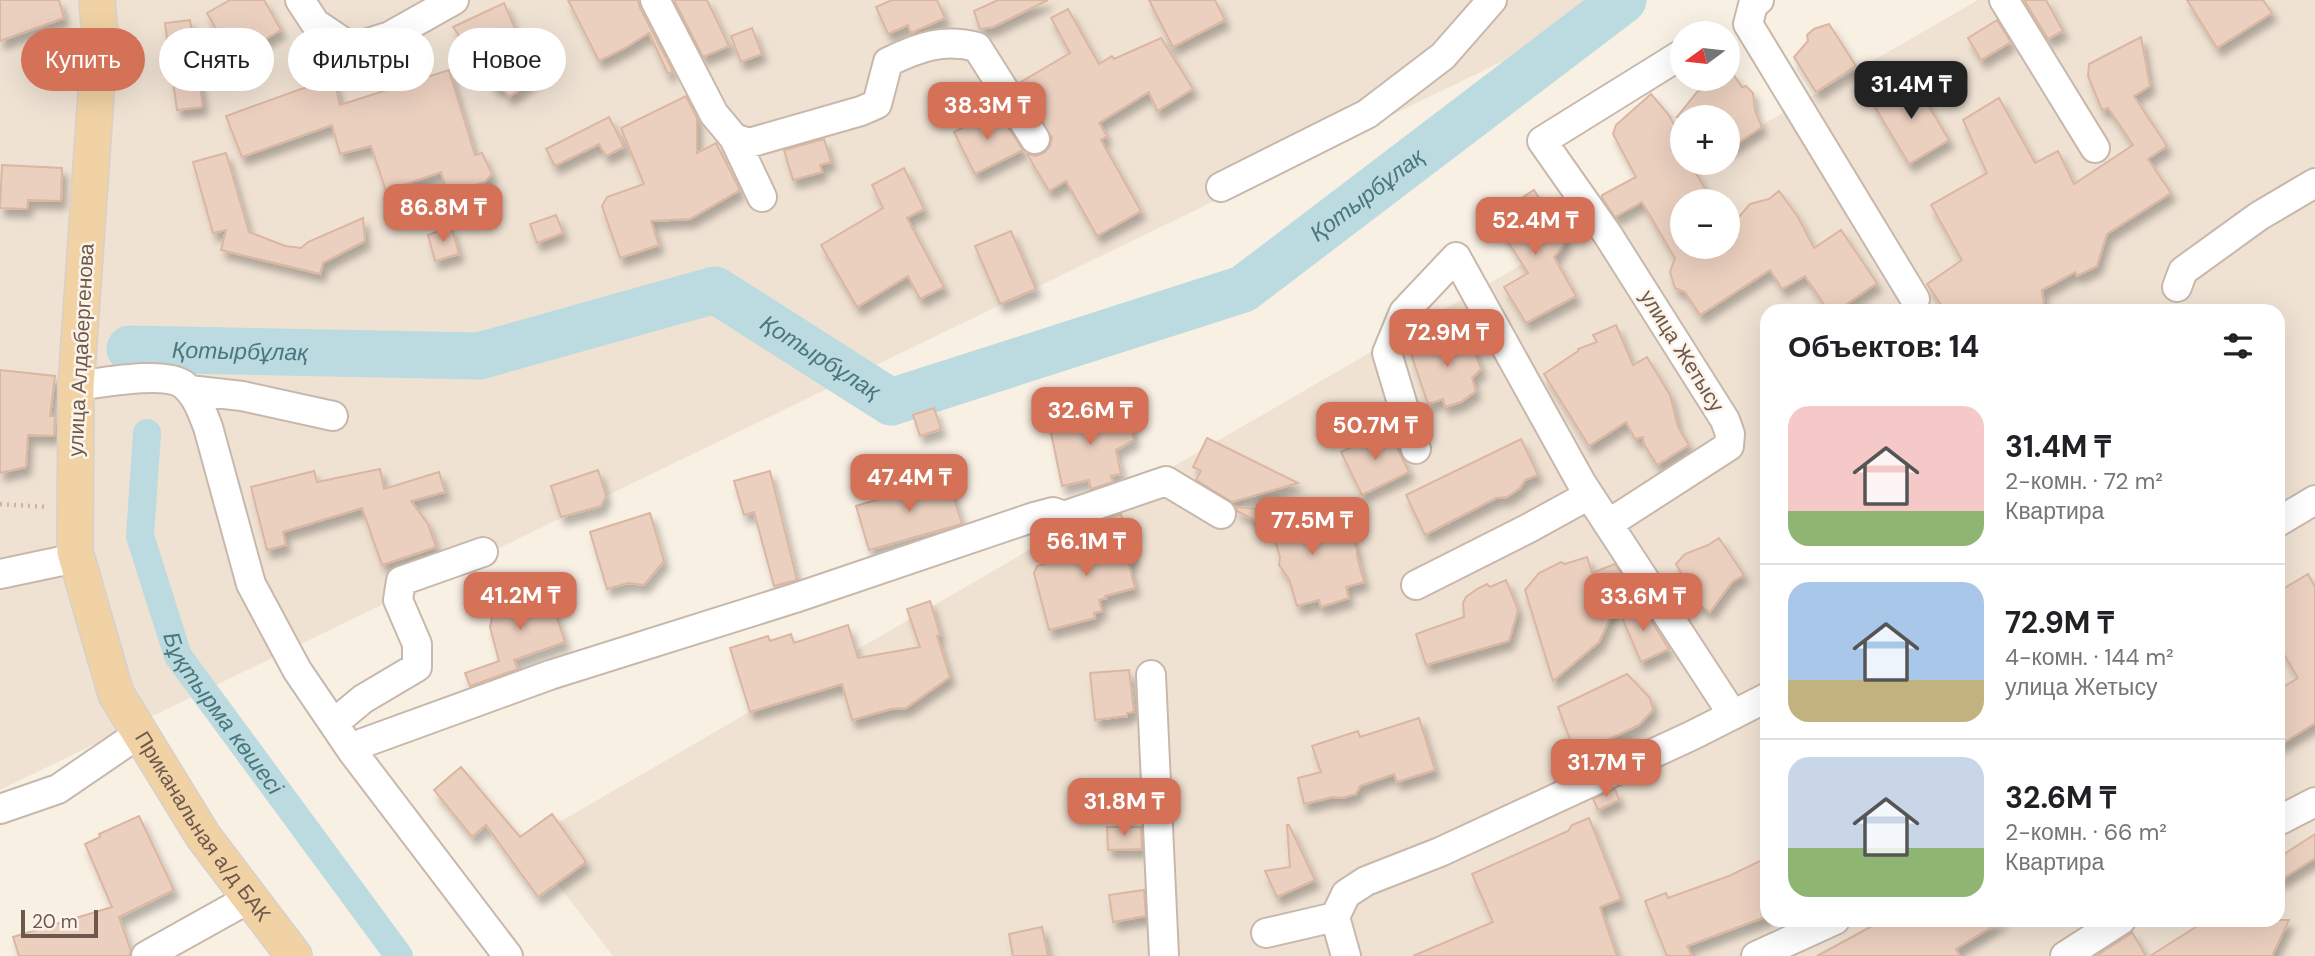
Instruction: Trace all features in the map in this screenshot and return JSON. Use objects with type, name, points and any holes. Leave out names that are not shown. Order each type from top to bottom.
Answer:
[{"type":"main road","name":"улица Алдабергенова","points":[[97,0],[100,36],[76,386],[76,558],[116,694]]},
{"type":"main road","name":"Приканальная а/д БАК","points":[[116,694],[204,836],[294,956]]},
{"type":"street","points":[[300,0],[315,23],[352,48],[390,36],[454,0]]},
{"type":"street","points":[[654,0],[714,114],[734,138],[762,197]]},
{"type":"street","points":[[1222,187],[1367,114],[1443,56],[1492,0]]},
{"type":"street","points":[[2004,0],[2095,148]]},
{"type":"street","points":[[1745,19],[1915,299]]},
{"type":"street","points":[[734,138],[749,143],[862,111],[877,104],[888,62],[912,50],[956,41],[977,47],[1035,139]]},
{"type":"street","name":"улица Жетысу","points":[[1608,524],[1729,446],[1730,434],[1725,420],[1608,235],[1542,141],[1670,61]]},
{"type":"street","points":[[2178,287],[2183,271],[2259,216],[2315,183]]},
{"type":"street","points":[[1416,449],[1387,353],[1404,312],[1456,257],[1589,495],[1734,715]]},
{"type":"street","points":[[76,386],[164,378],[174,380],[188,390],[199,403],[251,584],[297,670],[352,751],[508,956]]},
{"type":"street","points":[[188,390],[242,396],[333,416]]},
{"type":"street","points":[[352,751],[363,743],[550,675],[794,598],[1034,517],[1053,512],[1064,516],[1166,481],[1222,514]]},
{"type":"street","points":[[1416,585],[1589,495]]},
{"type":"street","points":[[2285,519],[2315,500]]},
{"type":"street","points":[[334,723],[363,699],[418,667],[417,645],[398,600],[401,581],[483,552]]},
{"type":"street","points":[[0,574],[76,558]]},
{"type":"street","points":[[1150,675],[1164,956]]},
{"type":"street","points":[[1346,956],[1335,917],[1346,894],[1366,881],[1440,852],[1760,701]]},
{"type":"street","points":[[0,809],[58,789],[140,733]]},
{"type":"street","points":[[2285,817],[2315,802]]},
{"type":"street","points":[[146,956],[250,898]]},
{"type":"street","points":[[1266,933],[1335,917]]},
{"type":"street","points":[[1756,956],[1820,927]]},
{"type":"street","points":[[2064,956],[2110,927]]},
{"type":"path","points":[[0,504],[75,509]]},
{"type":"shaded area","points":[[0,0],[1629,0],[0,790]]},
{"type":"shaded area","points":[[1978,0],[2315,0],[2315,956],[613,956],[525,842],[1676,175],[1740,175],[1740,137]]},
{"type":"building","points":[[0,0],[59,0],[64,18],[36,28],[21,28],[21,33],[0,41]]},
{"type":"building","points":[[230,0],[264,0],[281,30],[274,34],[274,28],[216,28],[207,13]]},
{"type":"building","points":[[568,0],[638,0],[673,71],[668,74],[649,33],[599,61]]},
{"type":"building","points":[[674,0],[707,0],[729,46],[703,57]]},
{"type":"building","points":[[892,0],[937,0],[945,18],[911,33],[908,25],[888,34],[876,7]]},
{"type":"building","points":[[998,0],[1048,0],[993,27],[980,29],[974,11]]},
{"type":"building","points":[[1149,0],[1215,0],[1225,20],[1173,47]]},
{"type":"building","points":[[2024,0],[2046,0],[2063,31],[2048,39]]},
{"type":"building","points":[[2187,0],[2263,0],[2272,13],[2217,48]]},
{"type":"building","points":[[504,3],[515,28],[454,28]]},
{"type":"building","points":[[1068,9],[1099,64],[1112,56],[1114,59],[1161,38],[1193,89],[1157,111],[1149,92],[1099,123],[1107,136],[1101,140],[1141,211],[1097,236],[1066,181],[1049,191],[1027,154],[1036,156],[1044,153],[1052,138],[1019,83],[1070,53],[1051,18]]},
{"type":"building","points":[[190,20],[191,28],[166,28],[165,23]]},
{"type":"building","points":[[1997,20],[2011,42],[1981,60],[1968,38]]},
{"type":"building","points":[[1829,24],[1856,66],[1816,92],[1794,57],[1808,41],[1807,35],[1814,29]]},
{"type":"building","points":[[752,28],[762,54],[741,62],[731,36]]},
{"type":"building","points":[[2141,37],[2150,86],[2134,96],[2167,146],[2148,159],[2171,193],[2107,234],[2097,266],[2077,276],[2075,272],[2042,290],[2044,304],[1941,304],[1927,284],[1962,260],[1931,205],[1987,173],[1963,120],[1999,98],[2035,163],[2058,151],[2074,184],[2133,145],[2108,108],[2102,110],[2088,76],[2089,64]]},
{"type":"building","points":[[448,70],[448,91],[455,91],[475,155],[482,153],[492,174],[485,182],[448,194],[441,172],[386,191],[371,146],[340,154],[332,125],[242,157],[226,116],[295,91],[337,91],[340,105],[384,91],[434,91],[434,75]]},
{"type":"building","points":[[1912,78],[1949,140],[1909,164],[1872,102]]},
{"type":"building","points":[[1740,84],[1742,87],[1746,86],[1753,93],[1755,111],[1762,127],[1740,141],[1740,105],[1687,105],[1697,92],[1740,91]]},
{"type":"building","points":[[174,91],[201,91],[203,107],[177,110]]},
{"type":"building","points":[[505,91],[517,91],[509,97]]},
{"type":"building","points":[[1651,94],[1670,117],[1670,175],[1697,175],[1705,189],[1670,189],[1670,250],[1642,202],[1615,217],[1602,198],[1602,195],[1636,177],[1613,134],[1616,125]]},
{"type":"building","points":[[686,96],[697,118],[697,153],[716,143],[740,190],[690,219],[651,221],[659,245],[620,258],[602,206],[607,197],[644,184],[621,128]]},
{"type":"building","points":[[997,110],[1023,150],[975,174],[954,132]]},
{"type":"building","points":[[609,117],[624,147],[606,156],[599,144],[555,166],[546,149]]},
{"type":"building","points":[[824,139],[831,162],[820,165],[822,172],[793,180],[784,150]]},
{"type":"building","points":[[226,153],[249,232],[285,246],[301,248],[308,242],[363,218],[365,241],[323,263],[320,274],[221,250],[226,230],[213,233],[193,162]]},
{"type":"building","points":[[2,165],[62,168],[61,201],[28,200],[27,209],[0,208]]},
{"type":"building","points":[[904,168],[924,209],[907,218],[944,287],[920,299],[908,276],[857,307],[821,245],[883,208],[872,185]]},
{"type":"building","points":[[1534,190],[1567,241],[1554,257],[1576,296],[1526,323],[1504,287],[1528,273],[1492,217]]},
{"type":"building","points":[[1779,191],[1798,217],[1814,248],[1841,230],[1877,283],[1847,304],[1824,304],[1805,276],[1782,289],[1770,270],[1700,315],[1685,292],[1675,288],[1670,272],[1675,259],[1740,259],[1740,216],[1750,204],[1769,199]]},
{"type":"building","points":[[556,215],[563,233],[537,243],[530,224]]},
{"type":"building","points":[[451,226],[459,254],[435,261],[428,235]]},
{"type":"building","points":[[1011,231],[1036,289],[1000,304],[975,246]]},
{"type":"building","points":[[1616,325],[1633,365],[1647,357],[1670,395],[1678,427],[1689,445],[1657,465],[1644,444],[1643,437],[1635,439],[1626,422],[1589,446],[1544,374],[1578,349],[1597,342],[1593,335]]},
{"type":"building","points":[[1468,333],[1481,369],[1472,378],[1476,391],[1461,402],[1445,407],[1443,399],[1428,404],[1412,357],[1415,347],[1449,334],[1452,340]]},
{"type":"building","points":[[0,370],[55,376],[50,416],[55,416],[54,436],[28,435],[26,467],[0,473]]},
{"type":"building","points":[[1106,406],[1110,420],[1130,417],[1134,440],[1116,450],[1121,474],[1111,476],[1113,482],[1091,489],[1089,480],[1062,486],[1049,423]]},
{"type":"building","points":[[934,408],[941,429],[920,436],[913,415]]},
{"type":"building","points":[[1388,429],[1409,472],[1362,495],[1341,452]]},
{"type":"building","points":[[1207,438],[1298,483],[1232,502],[1196,480],[1201,471],[1193,467]]},
{"type":"building","points":[[1521,439],[1538,475],[1525,480],[1520,488],[1507,497],[1496,498],[1425,535],[1406,495]]},
{"type":"building","points":[[380,469],[384,489],[439,472],[445,492],[411,501],[428,524],[436,547],[382,565],[362,508],[283,532],[286,545],[267,550],[251,487],[314,471],[317,482]]},
{"type":"building","points":[[598,470],[606,496],[601,506],[561,517],[551,486]]},
{"type":"building","points":[[770,471],[797,580],[774,586],[754,512],[744,515],[734,481]]},
{"type":"building","points":[[948,478],[962,524],[869,550],[856,506]]},
{"type":"building","points":[[1236,507],[1322,515],[1292,529],[1351,534],[1364,582],[1346,587],[1349,598],[1321,607],[1319,600],[1297,606],[1289,579],[1279,565],[1280,557],[1272,529],[1237,511]]},
{"type":"building","points":[[650,513],[664,561],[644,585],[628,583],[607,589],[590,532]]},
{"type":"building","points":[[1121,514],[1134,562],[1129,565],[1135,588],[1099,600],[1102,611],[1094,613],[1095,618],[1049,630],[1034,573],[1037,566],[1106,546],[1100,521]]},
{"type":"building","points":[[1719,538],[1744,575],[1732,582],[1710,612],[1699,605],[1676,564],[1685,554]]},
{"type":"building","points":[[1587,557],[1592,573],[1615,564],[1627,582],[1599,642],[1553,681],[1525,590],[1539,573],[1561,562],[1565,564]]},
{"type":"building","points":[[2308,574],[2315,587],[2315,723],[2285,742],[2285,686],[2298,678],[2285,656],[2285,588]]},
{"type":"building","points":[[1506,580],[1518,610],[1509,641],[1426,665],[1416,634],[1464,617],[1463,603],[1466,597],[1487,584],[1490,587]]},
{"type":"building","points":[[546,585],[565,642],[514,660],[518,669],[470,686],[465,673],[499,661],[490,627],[495,603]]},
{"type":"building","points":[[930,601],[940,635],[937,636],[950,677],[906,708],[891,709],[852,720],[842,684],[750,712],[730,648],[768,636],[770,641],[791,634],[794,643],[848,625],[858,658],[920,647],[907,609]]},
{"type":"building","points":[[1640,603],[1669,649],[1641,662],[1620,613]]},
{"type":"building","points":[[1129,670],[1134,712],[1127,713],[1127,716],[1095,720],[1090,673]]},
{"type":"building","points":[[1627,674],[1650,698],[1653,710],[1639,725],[1597,745],[1602,759],[1581,769],[1558,707]]},
{"type":"building","points":[[1419,718],[1435,770],[1397,782],[1394,774],[1360,786],[1356,794],[1304,804],[1298,778],[1321,772],[1312,746],[1358,731],[1360,737]]},
{"type":"building","points":[[461,767],[520,837],[552,814],[586,862],[538,897],[486,825],[472,837],[434,790]]},
{"type":"building","points":[[1615,789],[1619,800],[1598,810],[1593,799]]},
{"type":"building","points":[[139,816],[174,890],[119,917],[131,951],[129,956],[19,956],[13,937],[112,907],[85,844],[100,837],[99,834]]},
{"type":"building","points":[[1589,818],[1621,899],[1600,907],[1617,956],[1413,956],[1493,922],[1472,874],[1568,831],[1572,825]]},
{"type":"building","points":[[1287,825],[1315,880],[1277,897],[1265,871],[1290,867]]},
{"type":"building","points":[[1107,827],[1141,827],[1142,849],[1108,850]]},
{"type":"building","points":[[2315,834],[2315,858],[2285,877],[2285,853]]},
{"type":"building","points":[[1760,861],[1760,919],[1687,946],[1692,956],[1667,956],[1645,901],[1666,893],[1668,898],[1729,876]]},
{"type":"building","points":[[1144,890],[1146,916],[1113,922],[1109,895]]},
{"type":"building","points":[[2285,920],[2289,920],[2272,956],[2150,956],[2196,927],[2285,927]]},
{"type":"building","points":[[1042,927],[1048,956],[1013,956],[1009,934]]},
{"type":"building","points":[[1870,927],[1992,927],[1956,949],[1960,956],[1817,956]]},
{"type":"building","points":[[2132,932],[2146,956],[2096,956],[2130,934]]},
{"type":"waterway","name":"Қотырбұлақ","points":[[130,349],[479,356],[715,290],[891,402],[1243,289],[1623,0]]},
{"type":"waterway","name":"Бұқтырма көшесі","points":[[147,433],[140,536],[178,656],[399,956]]}]
